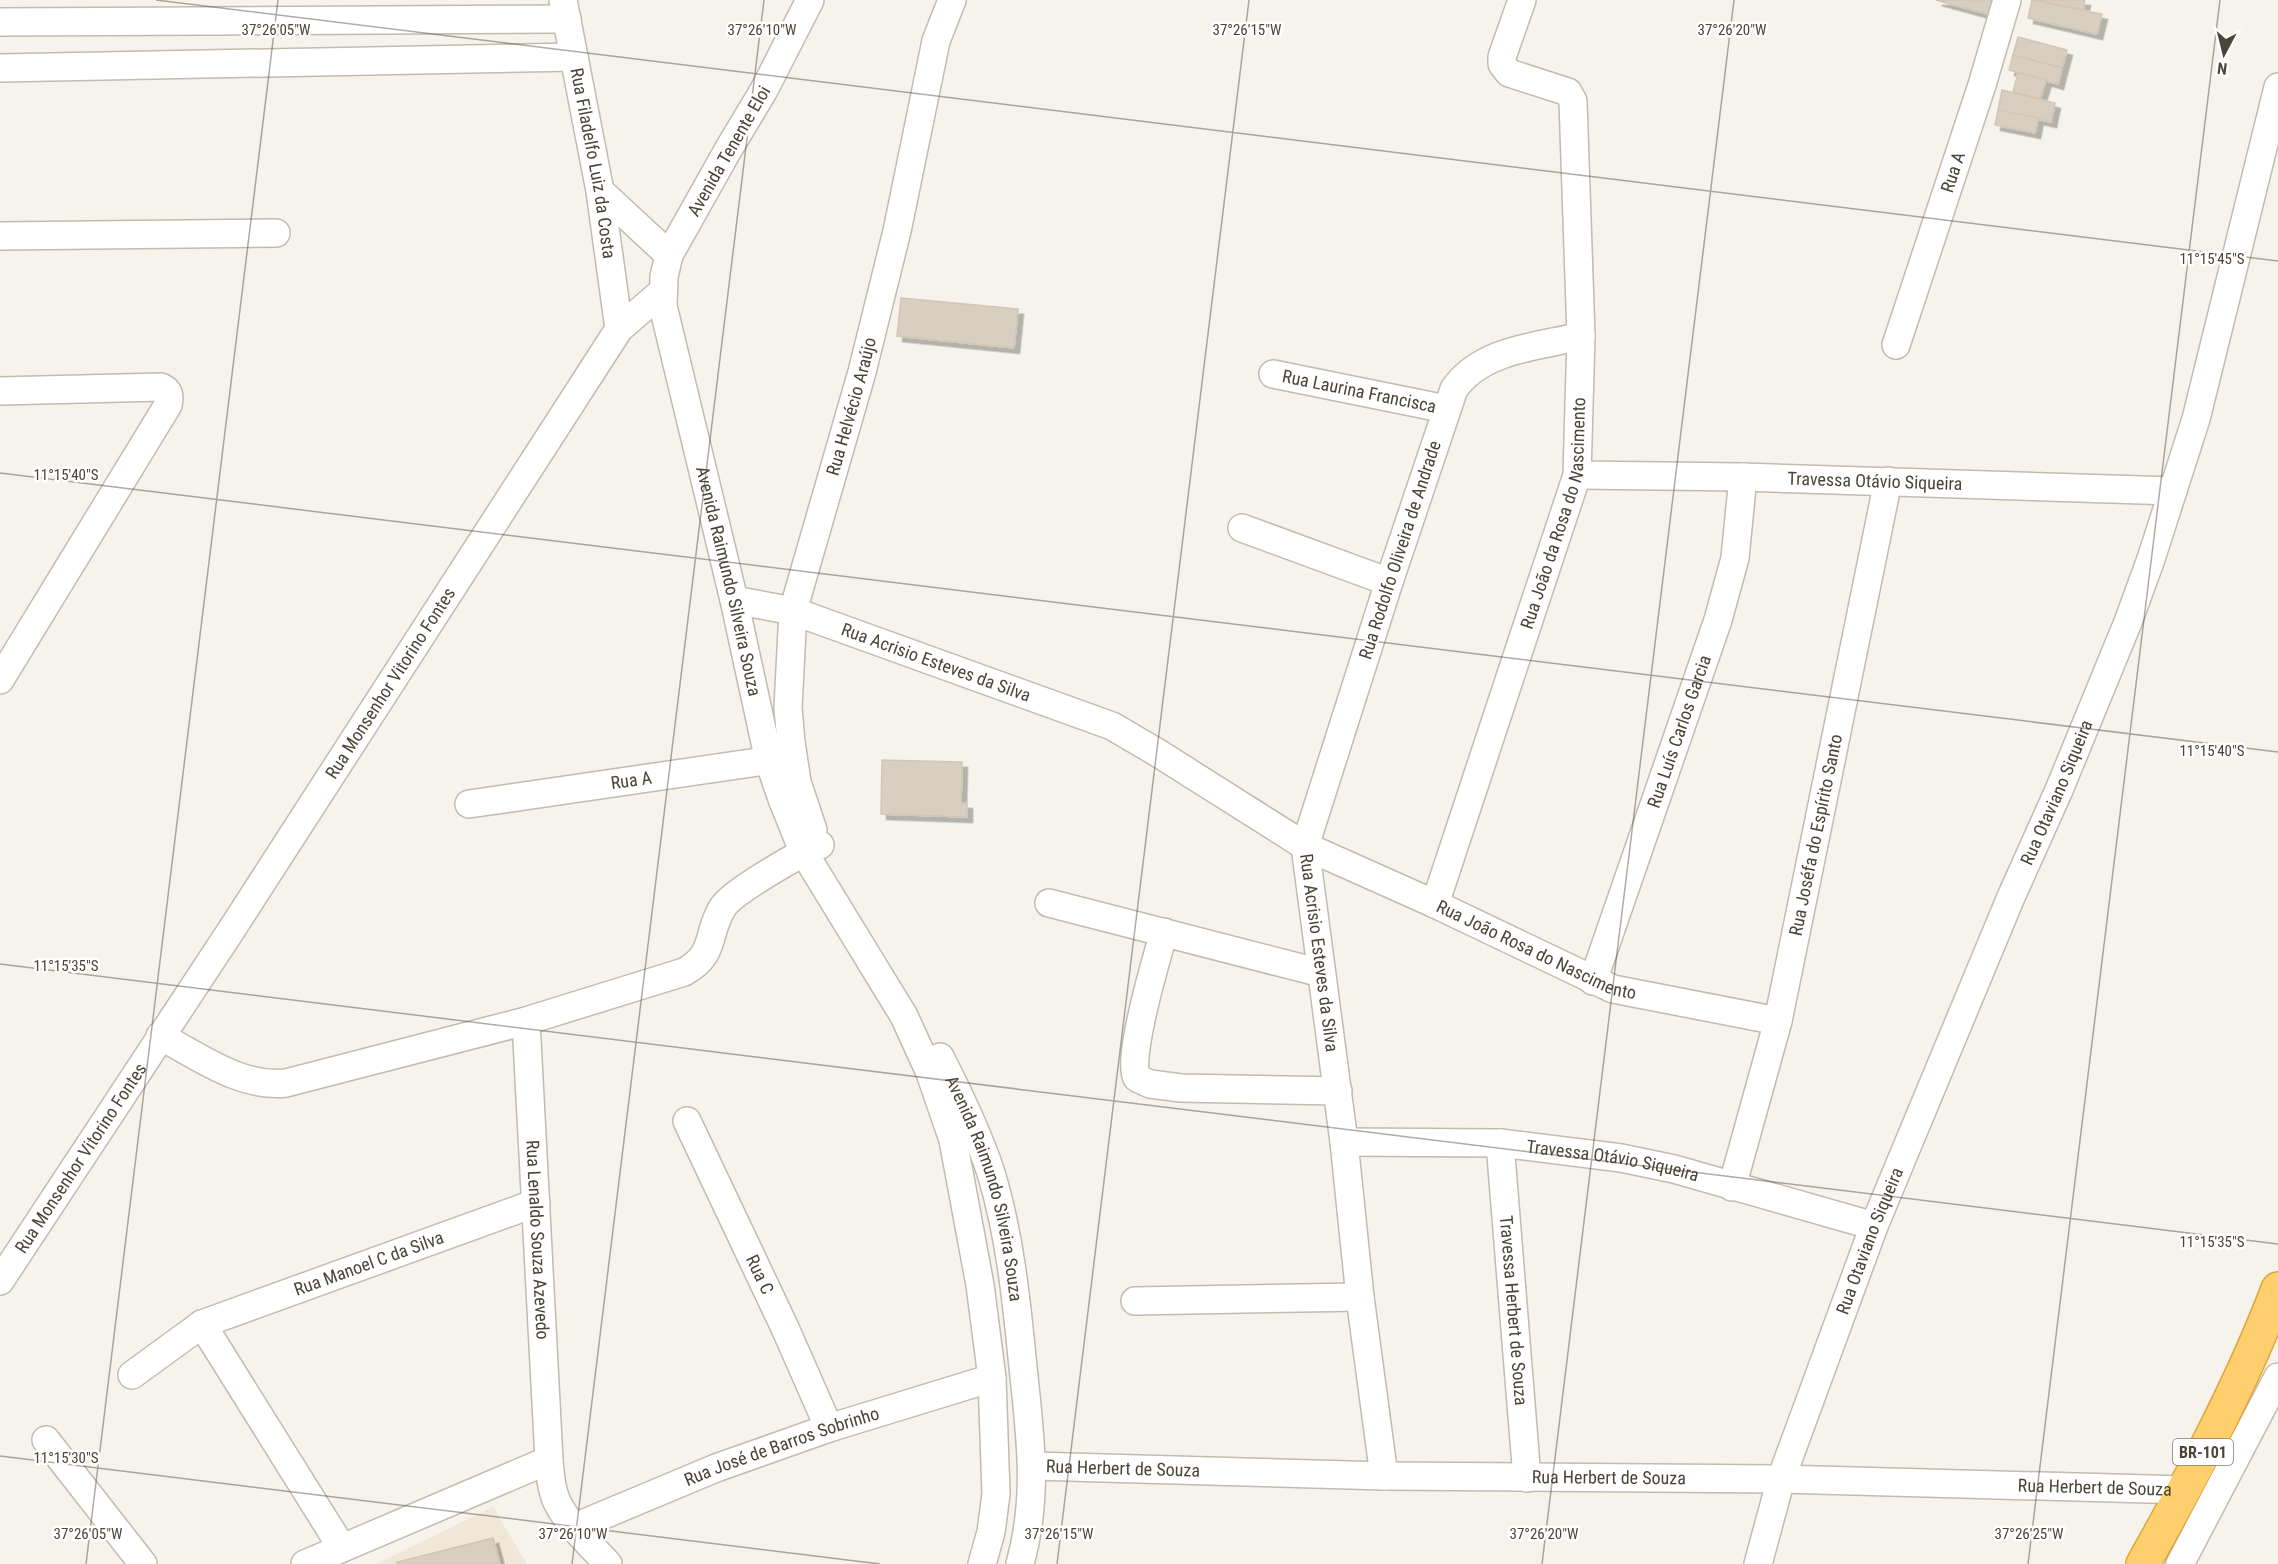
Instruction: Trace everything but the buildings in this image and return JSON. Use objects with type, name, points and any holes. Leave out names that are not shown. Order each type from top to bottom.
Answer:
[{"type":"highway","name":"BR-101","points":[[2143,1564],[2269,1341],[2278,1289]]},
{"type":"street","name":"Avenida Tenente Eloi","points":[[663,298],[669,255],[764,90],[810,0]]},
{"type":"street","name":"Rua Helvécio Araújo","points":[[807,815],[797,782],[781,759],[788,708],[793,611],[861,372],[897,231],[936,41],[952,0]]},
{"type":"street","name":"Rua João da Rosa do Nascimento","points":[[1435,904],[1577,476],[1581,336],[1572,98],[1568,92],[1509,73],[1505,69],[1502,57],[1522,0]]},
{"type":"street","name":"Rua A","points":[[1896,345],[1983,85],[2007,0]]},
{"type":"street","points":[[0,22],[565,10]]},
{"type":"street","name":"Rua Filadelfo Luiz da Costa","points":[[565,10],[600,190],[619,329]]},
{"type":"street","points":[[0,68],[574,57]]},
{"type":"street","name":"Rua Otaviano Siqueira","points":[[1758,1564],[1781,1479],[1874,1226],[2011,897],[2060,790],[2151,559],[2196,419],[2278,87]]},
{"type":"street","points":[[600,190],[669,255]]},
{"type":"street","points":[[0,236],[276,233]]},
{"type":"street","name":"Rua Monsenhor Vitorino Fontes","points":[[0,1281],[232,930],[619,329],[663,298]]},
{"type":"street","name":"Avenida Raimundo Silveira Souza","points":[[663,298],[748,659],[781,759],[812,848],[904,1016],[943,1107],[963,1187],[980,1285],[992,1378],[996,1494],[991,1532],[982,1564]]},
{"type":"street","name":"Rua Rodolfo Oliveira de Andrade","points":[[1305,846],[1389,582],[1454,389],[1464,375],[1474,368],[1506,353],[1581,336]]},
{"type":"street","name":"Rua Laurina Francisca","points":[[1273,374],[1446,409]]},
{"type":"street","points":[[0,391],[161,387],[170,398],[168,405],[0,680]]},
{"type":"street","name":"Travessa Otávio Siqueira","points":[[1577,476],[1743,477],[2173,491]]},
{"type":"street","name":"Rua Luís Carlos Garcia","points":[[1593,981],[1718,620],[1735,558],[1743,477]]},
{"type":"street","name":"Rua Joséfa do Espírito Santo","points":[[1732,1187],[1778,1021],[1888,481]]},
{"type":"street","points":[[1242,528],[1389,582]]},
{"type":"street","name":"Rua Acrisio Esteves da Silva","points":[[734,600],[793,611],[1112,726],[1305,846],[1338,1091],[1360,1297],[1384,1476]]},
{"type":"street","points":[[748,659],[790,655]]},
{"type":"street","name":"Rua A","points":[[469,804],[781,759]]},
{"type":"street","name":"Avenida Raimundo Silveira Souza","points":[[807,815],[812,848],[929,1035],[960,1095],[991,1174],[1003,1222],[1018,1318],[1033,1466],[1031,1511],[1020,1564]]},
{"type":"street","name":"Rua João Rosa do Nascimento","points":[[1305,846],[1435,904],[1593,981],[1623,991],[1778,1021]]},
{"type":"street","points":[[160,1036],[234,1074],[253,1082],[269,1085],[286,1083],[526,1021],[684,972],[696,966],[704,958],[724,904],[812,848]]},
{"type":"street","points":[[1049,903],[1321,973]]},
{"type":"street","points":[[1164,932],[1137,1040],[1134,1068],[1137,1078],[1150,1084],[1181,1088],[1338,1091]]},
{"type":"street","name":"Rua Lenaldo Souza Azevedo","points":[[526,1021],[549,1460]]},
{"type":"street","name":"Rua C","points":[[687,1121],[785,1328],[829,1428]]},
{"type":"street","name":"Travessa Otávio Siqueira","points":[[1344,1142],[1500,1143],[1621,1158],[1674,1170],[1874,1226]]},
{"type":"street","name":"Travessa Herbert de Souza","points":[[1500,1143],[1527,1478]]},
{"type":"street","name":"Rua Manoel C da Silva","points":[[132,1375],[202,1324],[536,1203]]},
{"type":"street","points":[[1135,1301],[1360,1297]]},
{"type":"street","points":[[202,1324],[342,1548]]},
{"type":"street","points":[[2180,1564],[2278,1377]]},
{"type":"street","name":"Rua José de Barros Sobrinho","points":[[575,1527],[716,1468],[829,1428],[992,1378]]},
{"type":"street","points":[[46,1440],[143,1564]]},
{"type":"street","points":[[305,1564],[549,1460],[552,1486],[557,1502],[575,1527],[608,1564]]},
{"type":"street","name":"Rua Herbert de Souza","points":[[1033,1466],[1384,1476],[1781,1479],[2185,1490]]},
{"type":"shaded area","points":[[493,1507],[527,1564],[376,1564]]}]
